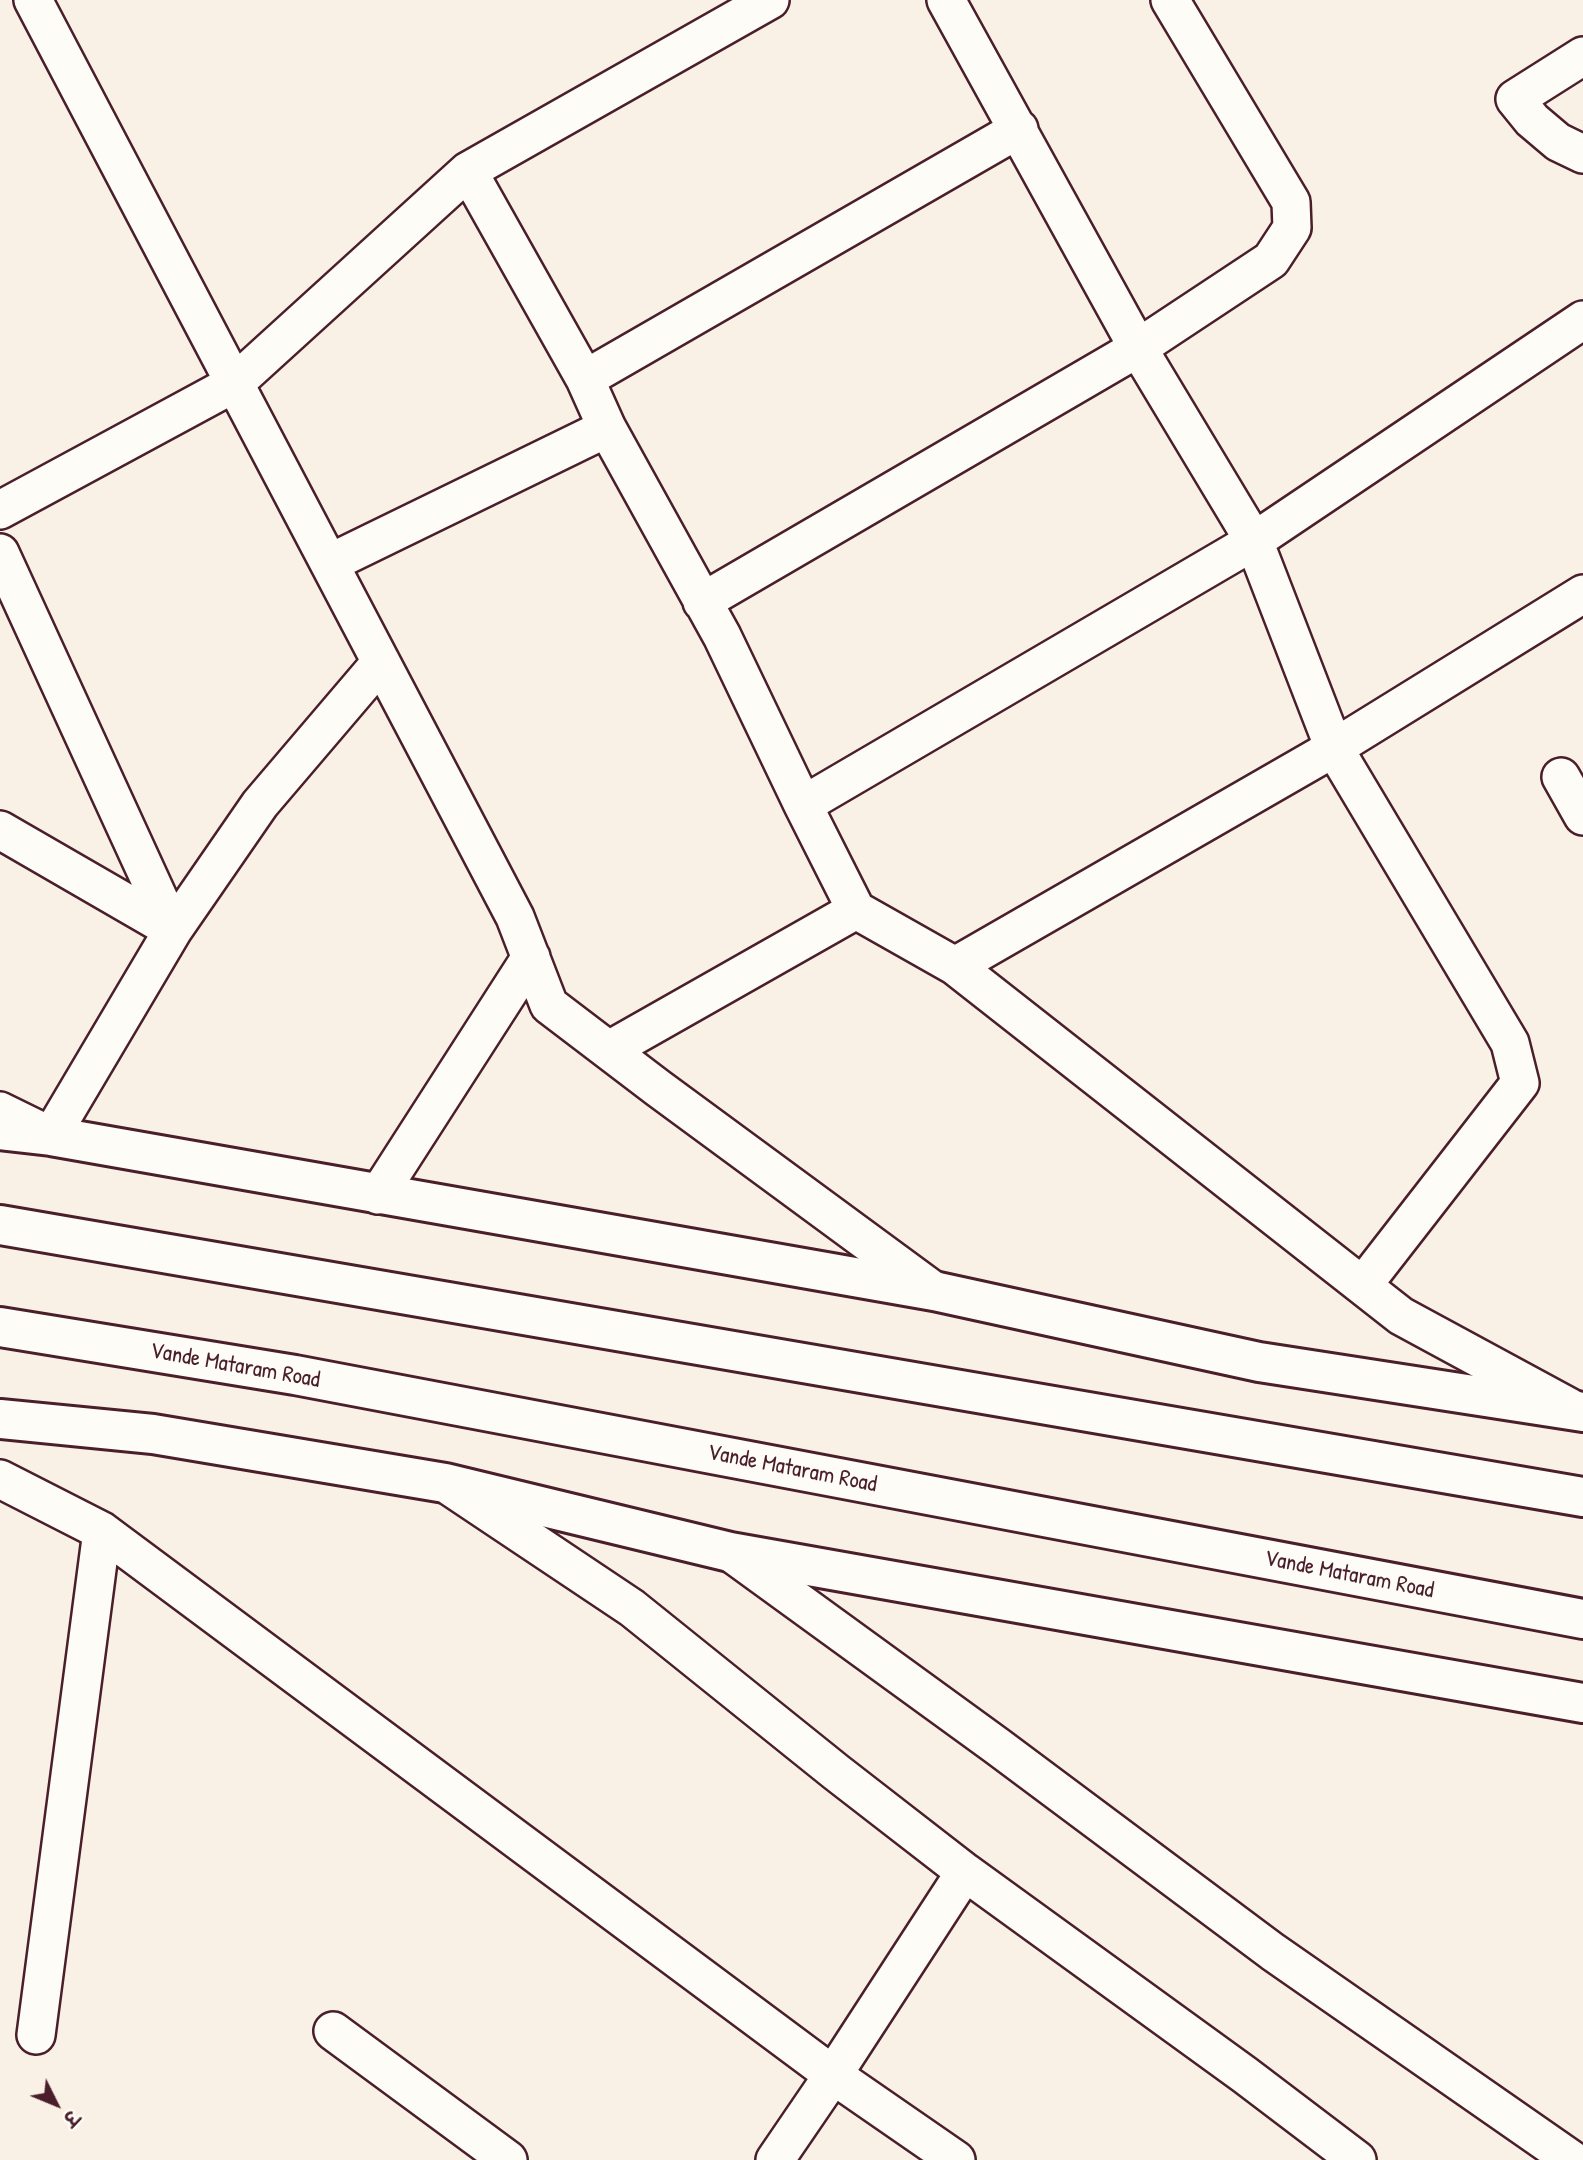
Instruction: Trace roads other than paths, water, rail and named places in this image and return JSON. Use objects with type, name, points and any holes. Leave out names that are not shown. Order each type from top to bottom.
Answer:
[{"type":"street","points":[[33,0],[515,917],[549,1004],[658,1088],[934,1291]]},
{"type":"street","points":[[0,510],[235,383],[468,171],[770,0]]},
{"type":"street","points":[[946,0],[1138,348],[1254,541],[1334,748],[1510,1043],[1520,1083],[1363,1285]]},
{"type":"street","points":[[702,602],[1138,348],[1271,260],[1293,228],[1292,202],[1170,0]]},
{"type":"street","points":[[1583,57],[1515,99],[1532,120],[1558,142],[1583,154]]},
{"type":"street","points":[[585,379],[1019,129]]},
{"type":"street","points":[[468,171],[585,379],[607,428],[722,636],[856,910],[955,966],[1401,1316],[1581,1409]]},
{"type":"street","points":[[803,805],[1254,541],[1583,320]]},
{"type":"street","points":[[330,563],[607,428]]},
{"type":"street","points":[[0,553],[173,930]]},
{"type":"street","points":[[955,966],[1334,748],[1583,594]]},
{"type":"street","points":[[51,1136],[173,930],[260,804],[381,662]]},
{"type":"street","points":[[1561,777],[1583,816]]},
{"type":"street","points":[[0,830],[173,930]]},
{"type":"street","points":[[609,1050],[856,910]]},
{"type":"street","points":[[378,1195],[530,957]]},
{"type":"street","points":[[0,1111],[51,1136]]},
{"type":"street","points":[[0,1130],[51,1136],[934,1291],[1259,1362],[1581,1409]]},
{"type":"street","points":[[0,1225],[1583,1497]]},
{"type":"street","name":"Vande Mataram Road","points":[[0,1327],[295,1375],[1583,1619]]},
{"type":"street","points":[[0,1419],[153,1434],[445,1483],[730,1552],[1583,1703]]},
{"type":"street","points":[[0,1479],[102,1531],[833,2075],[956,2160]]},
{"type":"street","points":[[445,1483],[632,1608],[965,1872],[1245,2075],[1357,2160]]},
{"type":"street","points":[[36,2035],[102,1531]]},
{"type":"street","points":[[730,1552],[997,1746],[1273,1952],[1572,2160]]},
{"type":"street","points":[[775,2160],[965,1872]]},
{"type":"street","points":[[333,2031],[508,2160]]}]
